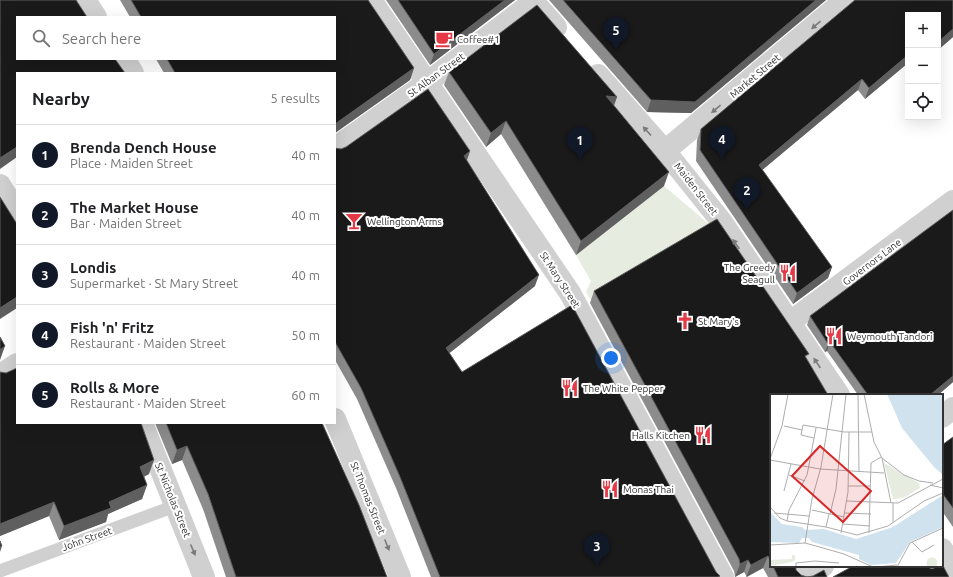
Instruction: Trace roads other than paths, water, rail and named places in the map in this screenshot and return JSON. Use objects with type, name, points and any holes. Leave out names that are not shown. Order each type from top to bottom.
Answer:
[{"type":"street","points":[[85,0],[95,16]]},
{"type":"street","name":"St Mary Street","points":[[371,0],[570,293],[723,577]]},
{"type":"street","name":"Market Street","points":[[665,151],[845,0]]},
{"type":"street","points":[[534,1],[569,43]]},
{"type":"street","name":"St Alban Street","points":[[336,147],[428,82],[534,1]]},
{"type":"street","points":[[125,60],[132,72]]},
{"type":"street","name":"Maiden Street","points":[[585,60],[665,151],[721,221],[838,394]]},
{"type":"street","points":[[0,185],[16,210]]},
{"type":"street","name":"Governors Lane","points":[[790,322],[953,201]]},
{"type":"street","points":[[0,375],[16,365]]},
{"type":"street","points":[[943,416],[953,408]]},
{"type":"street","name":"St Thomas Street","points":[[336,421],[400,577]]},
{"type":"street","name":"St Nicholas Street","points":[[142,424],[204,577]]},
{"type":"street","points":[[943,551],[953,566]]},
{"type":"street","points":[[803,577],[821,567]]},
{"type":"lane","name":"John Street","points":[[0,571],[175,506]]},
{"type":"place","name":"Coffee#1","points":[[444,39]]},
{"type":"place","name":"Rolls & More","points":[[616,50]]},
{"type":"place","name":"Fish 'n' Fritz","points":[[722,159]]},
{"type":"place","name":"Brenda Dench House","points":[[580,160]]},
{"type":"place","name":"The Market House","points":[[747,210]]},
{"type":"place","name":"Wellington Arms","points":[[354,221]]},
{"type":"place","name":"The Greedy Seagull","points":[[788,273]]},
{"type":"place","name":"St Mary's","points":[[685,321]]},
{"type":"place","name":"Weymouth Tandori","points":[[834,336]]},
{"type":"place","name":"The White Pepper","points":[[570,388]]},
{"type":"place","name":"Halls Kitchen","points":[[703,435]]},
{"type":"place","name":"Monas Thai","points":[[610,489]]},
{"type":"place","name":"Londis","points":[[597,566]]}]
